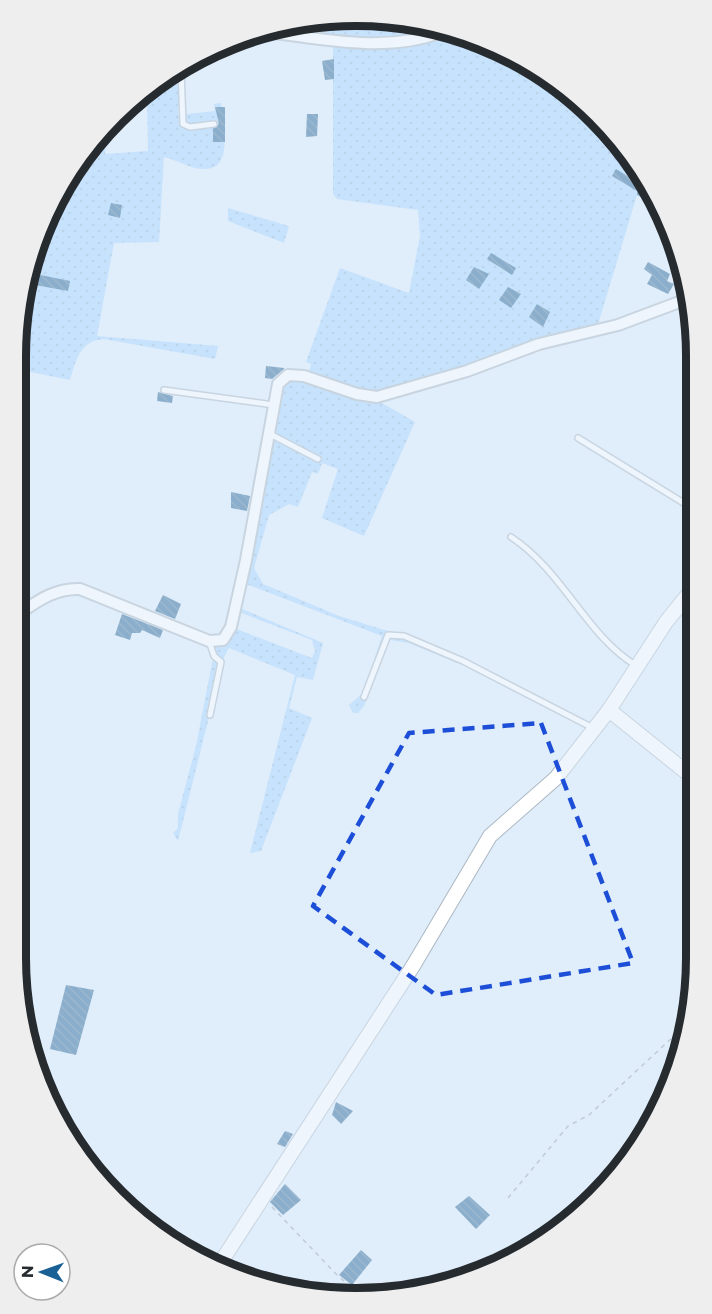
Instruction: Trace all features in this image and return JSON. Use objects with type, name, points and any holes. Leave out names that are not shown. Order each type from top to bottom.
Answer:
[{"type":"street","points":[[282,34],[321,40],[393,43],[412,42],[433,35]]},
{"type":"street","points":[[26,608],[45,596],[67,588],[80,589],[209,641],[223,640],[231,627],[246,560],[278,384],[288,375],[304,376],[357,394],[377,397],[467,371],[539,344],[618,325],[682,301]]},
{"type":"street","points":[[223,1260],[413,966],[490,836],[556,777],[609,710],[666,621],[686,597]]},
{"type":"street","points":[[609,710],[686,772]]},
{"type":"lane","points":[[181,76],[183,124],[190,127],[214,124]]},
{"type":"lane","points":[[164,390],[274,405]]},
{"type":"lane","points":[[268,433],[318,459]]},
{"type":"lane","points":[[578,438],[686,504]]},
{"type":"lane","points":[[511,537],[531,550],[608,643],[638,667]]},
{"type":"lane","points":[[364,697],[388,635],[404,636],[464,661],[595,728]]},
{"type":"lane","points":[[209,641],[214,656],[220,662],[210,715]]},
{"type":"path","points":[[508,1198],[568,1126],[589,1115],[678,1033]]},
{"type":"path","points":[[264,1197],[352,1288]]},
{"type":"highlighted area","points":[[541,723],[633,963],[436,995],[313,906],[409,733]]},
{"type":"shaded area","points":[[378,26],[399,28],[462,43],[502,60],[540,81],[590,122],[631,172],[638,184],[637,195],[596,331],[375,399],[415,422],[364,536],[322,518],[338,469],[322,463],[318,474],[312,472],[298,507],[289,504],[269,515],[254,568],[263,584],[339,616],[404,636],[457,659],[457,663],[409,643],[390,640],[364,706],[358,713],[353,713],[349,705],[363,693],[382,636],[246,584],[240,608],[323,643],[313,680],[297,677],[289,708],[312,718],[261,851],[250,853],[295,675],[229,648],[224,657],[178,841],[173,833],[178,828],[178,814],[196,746],[213,658],[209,641],[223,640],[231,627],[312,658],[315,651],[312,640],[234,610],[278,384],[288,375],[308,377],[311,364],[306,362],[340,268],[409,293],[420,236],[418,210],[337,199],[333,194],[333,41],[308,38],[307,29],[313,28]]},
{"type":"shaded area","points":[[178,78],[178,115],[215,111],[214,104],[221,103],[224,153],[214,167],[205,169],[195,168],[164,157],[159,242],[114,243],[97,336],[218,346],[215,359],[104,339],[96,340],[85,347],[77,358],[70,380],[26,371],[26,334],[32,292],[43,250],[60,210],[81,172],[106,140],[105,154],[148,151],[147,101],[156,96],[156,93]]},
{"type":"shaded area","points":[[228,208],[289,226],[284,243],[228,221]]},
{"type":"building","points":[[334,59],[334,79],[325,80],[322,61]]},
{"type":"building","points":[[215,107],[225,107],[225,142],[213,142],[213,129],[219,124]]},
{"type":"building","points":[[307,114],[318,114],[317,136],[306,137]]},
{"type":"building","points":[[616,169],[637,182],[647,200],[637,195],[637,191],[612,176]]},
{"type":"building","points":[[111,203],[122,205],[120,218],[108,215]]},
{"type":"building","points":[[491,253],[516,268],[512,275],[487,259]]},
{"type":"building","points":[[648,262],[670,274],[667,281],[674,284],[668,294],[647,284],[652,275],[644,269]]},
{"type":"building","points":[[474,267],[489,274],[479,289],[466,280]]},
{"type":"building","points":[[36,274],[70,281],[68,291],[34,285]]},
{"type":"building","points":[[508,287],[521,294],[511,308],[499,300]]},
{"type":"building","points":[[537,304],[550,312],[543,327],[529,317]]},
{"type":"building","points":[[266,366],[284,369],[272,379],[265,378]]},
{"type":"building","points":[[158,392],[173,396],[172,403],[157,401]]},
{"type":"building","points":[[231,492],[250,496],[247,511],[231,508]]},
{"type":"building","points":[[163,595],[181,604],[175,619],[155,611]]},
{"type":"building","points":[[122,614],[163,630],[160,638],[142,630],[140,633],[132,633],[130,640],[115,635]]},
{"type":"building","points":[[66,985],[94,990],[76,1055],[50,1049]]},
{"type":"building","points":[[336,1102],[353,1111],[341,1124],[332,1115]]},
{"type":"building","points":[[285,1131],[293,1134],[285,1147],[277,1144]]},
{"type":"building","points":[[285,1184],[301,1200],[283,1215],[270,1202]]},
{"type":"building","points":[[469,1196],[490,1215],[476,1229],[455,1207]]},
{"type":"building","points":[[361,1250],[372,1260],[352,1285],[339,1275]]}]
